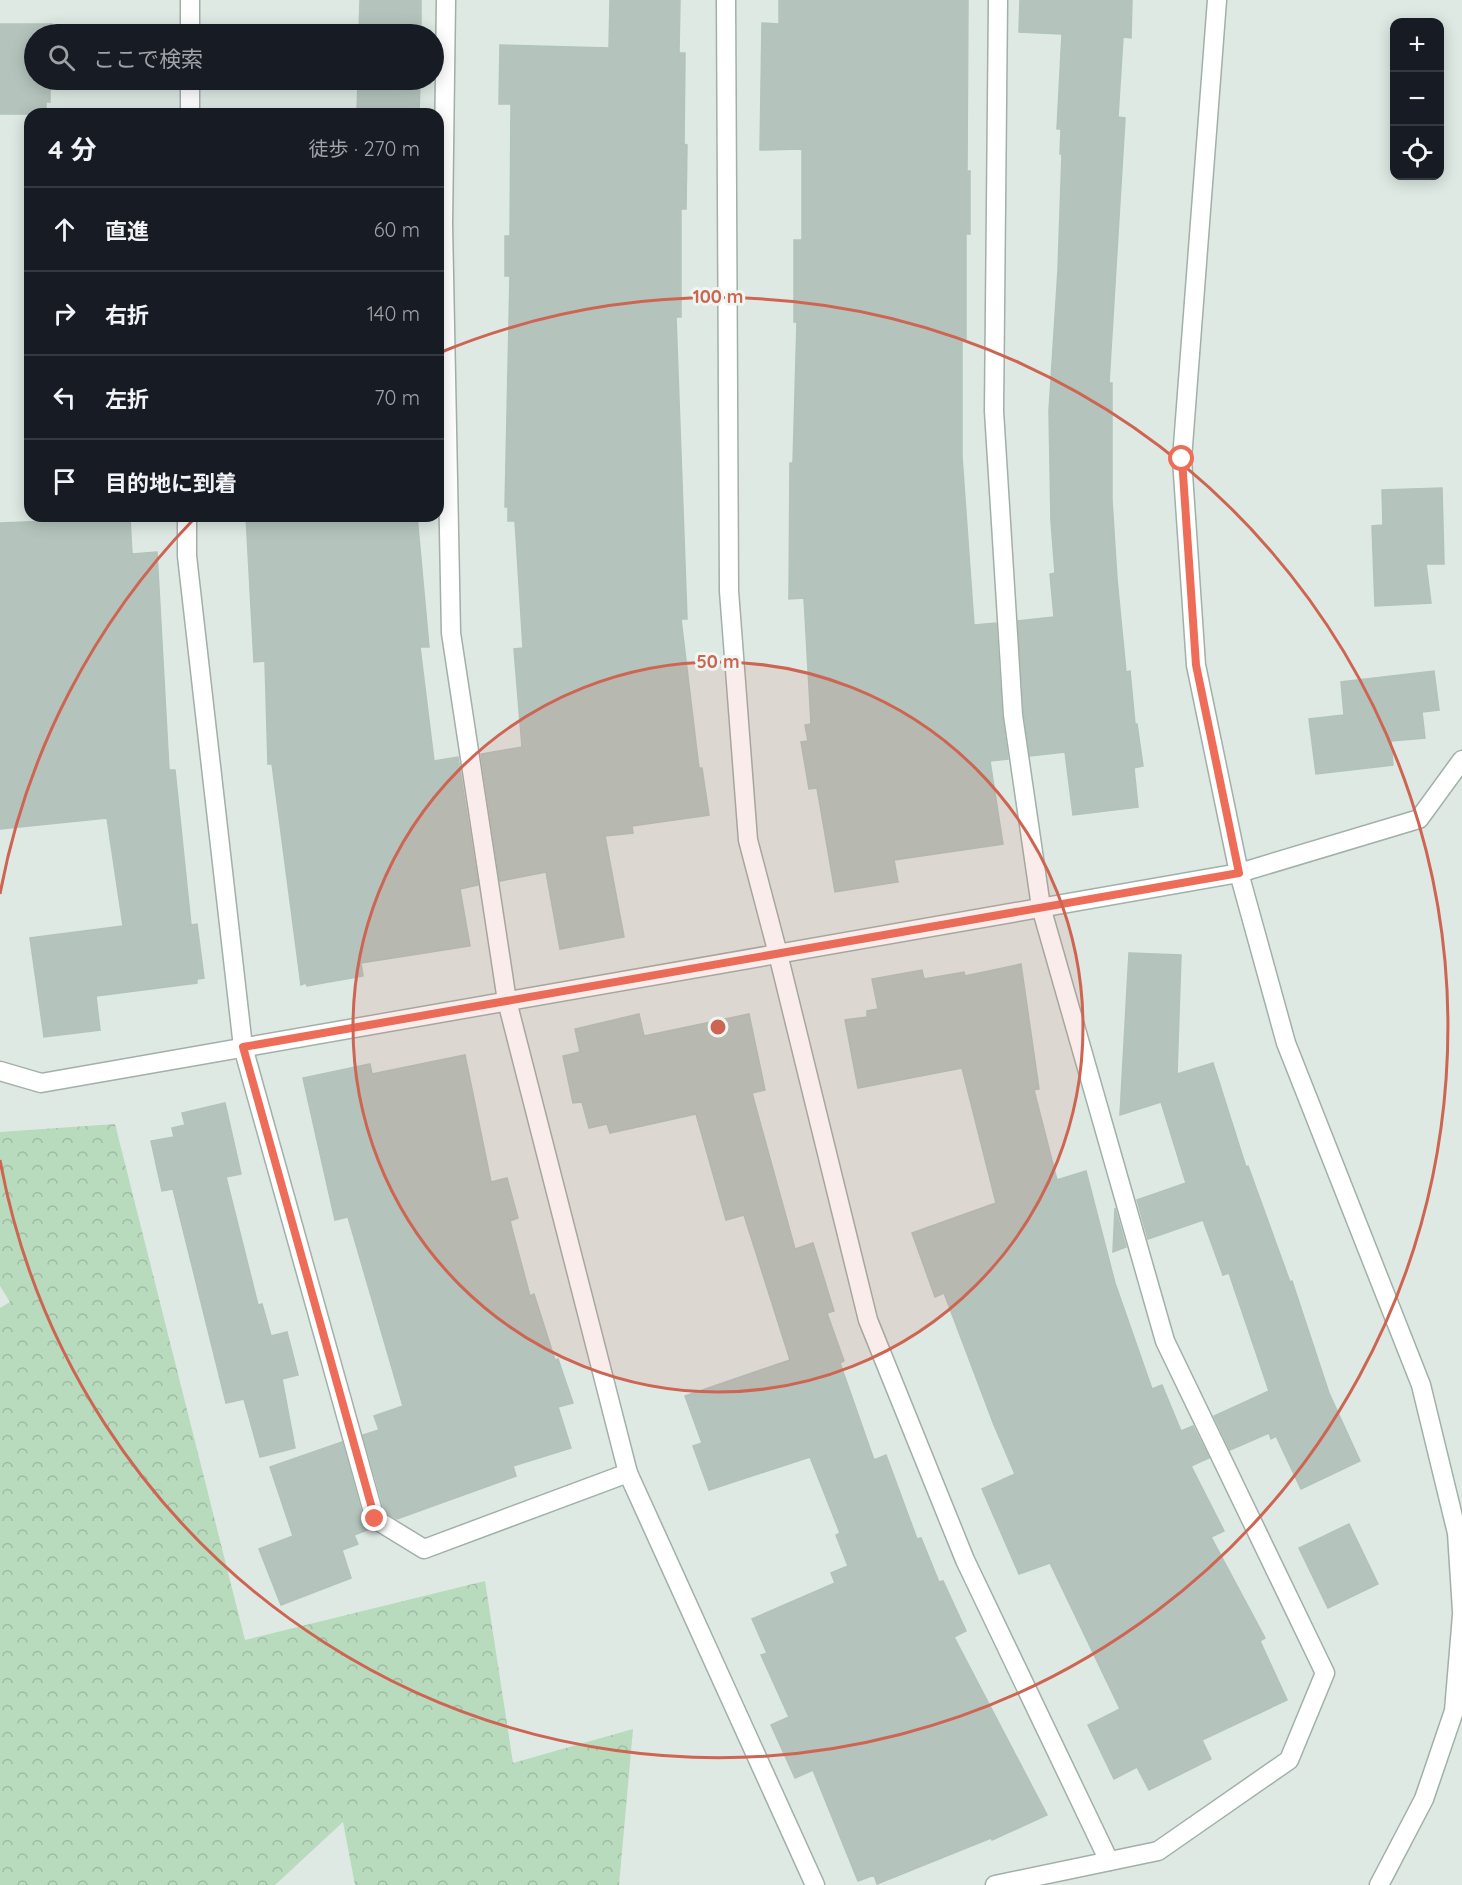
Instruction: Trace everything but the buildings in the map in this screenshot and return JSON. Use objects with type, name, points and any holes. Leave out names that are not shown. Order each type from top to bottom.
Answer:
[{"type":"street","points":[[190,0],[190,24]]},
{"type":"street","points":[[446,0],[444,224],[451,633],[507,1001],[628,1473],[815,1885]]},
{"type":"street","points":[[726,0],[729,591],[748,840],[868,1320],[965,1560],[1109,1861]]},
{"type":"street","points":[[995,1885],[1158,1851],[1289,1760],[1325,1673],[1165,1341],[1041,907],[1013,716],[994,411],[998,0]]},
{"type":"street","points":[[1217,0],[1182,459],[1196,665],[1239,873],[1286,1042],[1421,1385],[1457,1533],[1462,1613],[1454,1711],[1424,1799],[1379,1885]]},
{"type":"street","points":[[190,90],[190,108]]},
{"type":"street","points":[[187,522],[187,556],[243,1047],[375,1519],[424,1549],[628,1473]]},
{"type":"street","points":[[0,1071],[41,1083],[1239,873],[1419,819],[1462,760]]},
{"type":"green space","points":[[115,1124],[245,1640],[485,1581],[513,1763],[633,1729],[619,1885],[355,1885],[343,1822],[275,1885],[0,1885],[0,1308],[10,1302],[0,1286],[0,1132]]},
{"type":"route","points":[[375,1519],[243,1047],[1239,873],[1196,665],[1182,459]]}]
